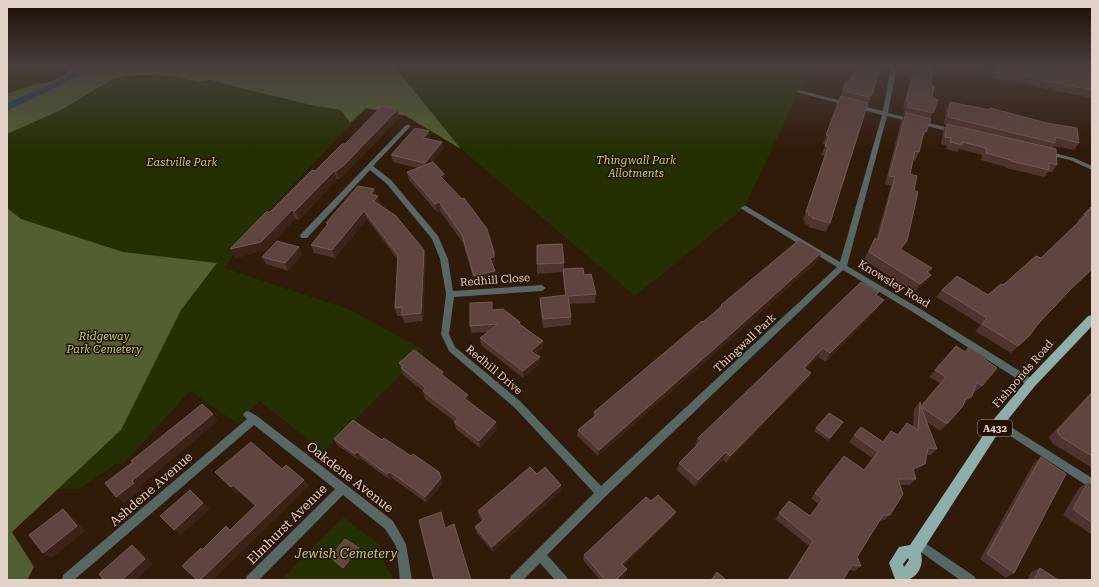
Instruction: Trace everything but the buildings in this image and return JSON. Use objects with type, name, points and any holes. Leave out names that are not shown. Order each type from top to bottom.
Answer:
[{"type":"main road","name":"Fishponds Road","points":[[898,577],[909,573],[916,561],[916,548],[998,423],[1031,383],[1092,319]]},
{"type":"street","points":[[804,93],[961,132]]},
{"type":"street","points":[[843,266],[888,93]]},
{"type":"street","points":[[304,236],[408,126]]},
{"type":"street","points":[[1042,152],[1072,159],[1092,168]]},
{"type":"street","name":"Redhill Drive","points":[[370,166],[389,182],[435,238],[444,258],[450,294],[445,334],[452,349],[518,405],[601,494]]},
{"type":"street","name":"Knowsley Road","points":[[744,208],[919,312],[1031,383]]},
{"type":"street","name":"Thingwall Park","points":[[515,580],[601,494],[843,266]]},
{"type":"street","name":"Redhill Close","points":[[450,294],[542,288]]},
{"type":"street","name":"Oakdene Avenue","points":[[251,417],[389,525],[401,544],[406,580]]},
{"type":"street","name":"Ashdene Avenue","points":[[67,579],[251,417]]},
{"type":"street","points":[[998,423],[1092,484]]},
{"type":"street","name":"Elmhurst Avenue","points":[[251,580],[343,488]]},
{"type":"street","points":[[916,548],[970,580]]},
{"type":"street","points":[[540,555],[562,580]]},
{"type":"green space","points":[[7,93],[18,93],[7,98]]},
{"type":"green space","points":[[38,93],[798,93],[744,208],[635,296],[461,149],[406,116],[366,108],[255,225],[224,268],[351,310],[425,351],[323,452],[260,401],[238,424],[190,391],[123,464],[116,464],[79,489],[45,490],[7,495],[7,108]]},
{"type":"green space","points":[[89,93],[63,109],[7,134],[7,94]]},
{"type":"green space","points":[[264,93],[416,93],[461,149],[406,116],[366,108],[350,123],[341,110],[311,105]]},
{"type":"green space","name":"Ridgeway Park Cemetery","points":[[7,208],[21,219],[123,252],[217,263],[181,310],[121,430],[12,532],[34,567],[27,580],[7,580]]},
{"type":"green space","name":"Jewish Cemetery","points":[[343,517],[380,545],[386,567],[395,580],[281,580]]},
{"type":"water","points":[[29,93],[43,93],[7,111],[7,103]]},
{"type":"park label","name":"Eastville Park","points":[[182,162]]},
{"type":"park label","name":"Thingwall Park Allotments","points":[[636,166]]}]
